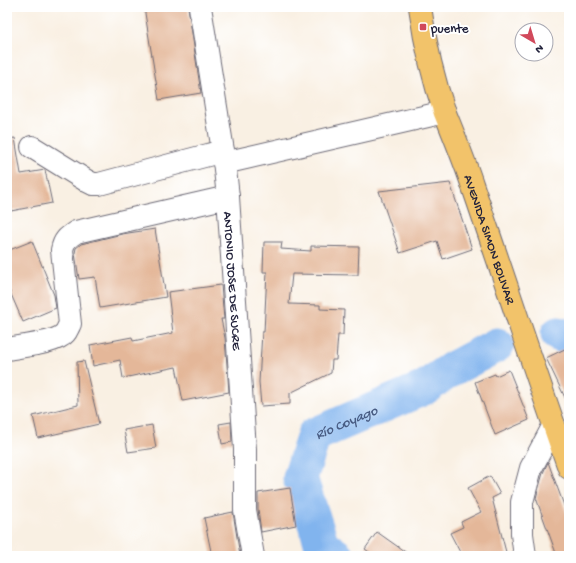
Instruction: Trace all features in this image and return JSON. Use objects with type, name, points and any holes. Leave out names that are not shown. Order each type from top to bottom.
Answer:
[{"type":"main road","name":"AVENIDA SIMON BOLIVAR","points":[[420,7],[423,27],[438,91],[468,170],[569,468]]},
{"type":"street","name":"ANTONIO JOSE DE SUCRE","points":[[200,7],[224,157],[228,197],[245,448],[245,510],[252,556]]},
{"type":"street","points":[[32,147],[93,184],[99,184],[445,112]]},
{"type":"street","points":[[7,349],[50,341],[60,337],[66,332],[70,324],[62,250],[64,242],[70,236],[76,232],[228,197]]},
{"type":"street","points":[[525,556],[522,534],[522,502],[531,468],[554,425]]},
{"type":"building","points":[[144,7],[188,7],[201,93],[159,100]]},
{"type":"building","points":[[15,138],[21,174],[45,170],[52,203],[11,211],[7,193],[7,139]]},
{"type":"building","points":[[450,183],[472,249],[443,259],[437,241],[400,253],[379,191]]},
{"type":"building","points":[[155,229],[166,297],[100,308],[95,277],[79,279],[75,253],[76,248],[81,244],[122,234]]},
{"type":"building","points":[[32,241],[54,295],[56,308],[23,322],[7,285],[7,251]]},
{"type":"building","points":[[264,242],[282,242],[281,249],[311,251],[311,246],[359,247],[358,275],[292,274],[289,304],[320,305],[320,309],[344,310],[343,335],[338,335],[336,360],[332,360],[331,373],[290,393],[290,404],[261,406],[259,382],[262,332],[264,332],[267,272],[263,272]]},
{"type":"building","points":[[221,285],[224,319],[221,319],[225,338],[229,392],[183,401],[176,367],[123,378],[120,360],[93,366],[90,345],[132,337],[133,341],[173,333],[168,292]]},
{"type":"building","points":[[569,347],[569,406],[546,358]]},
{"type":"building","points":[[84,361],[99,424],[38,438],[33,416],[78,405],[77,362]]},
{"type":"building","points":[[509,370],[529,420],[495,435],[475,382],[495,374],[496,376]]},
{"type":"building","points":[[231,422],[232,442],[222,444],[219,424]]},
{"type":"building","points":[[152,425],[156,448],[128,452],[124,430]]},
{"type":"building","points":[[548,462],[569,519],[569,556],[557,556],[536,498],[543,473]]},
{"type":"building","points":[[490,476],[500,494],[492,498],[507,556],[462,556],[450,533],[463,527],[461,522],[481,512],[468,488]]},
{"type":"building","points":[[290,488],[296,525],[261,532],[258,509],[258,493]]},
{"type":"building","points":[[233,512],[240,556],[212,556],[204,518]]},
{"type":"building","points":[[377,532],[411,556],[375,556],[365,549]]},
{"type":"waterway","name":"Río Coyago","points":[[558,334],[569,338]]},
{"type":"waterway","name":"Río Coyago","points":[[337,556],[322,545],[300,478],[314,435],[424,388],[452,369],[497,345]]},
{"type":"place","name":"puente","points":[[423,27]]}]
